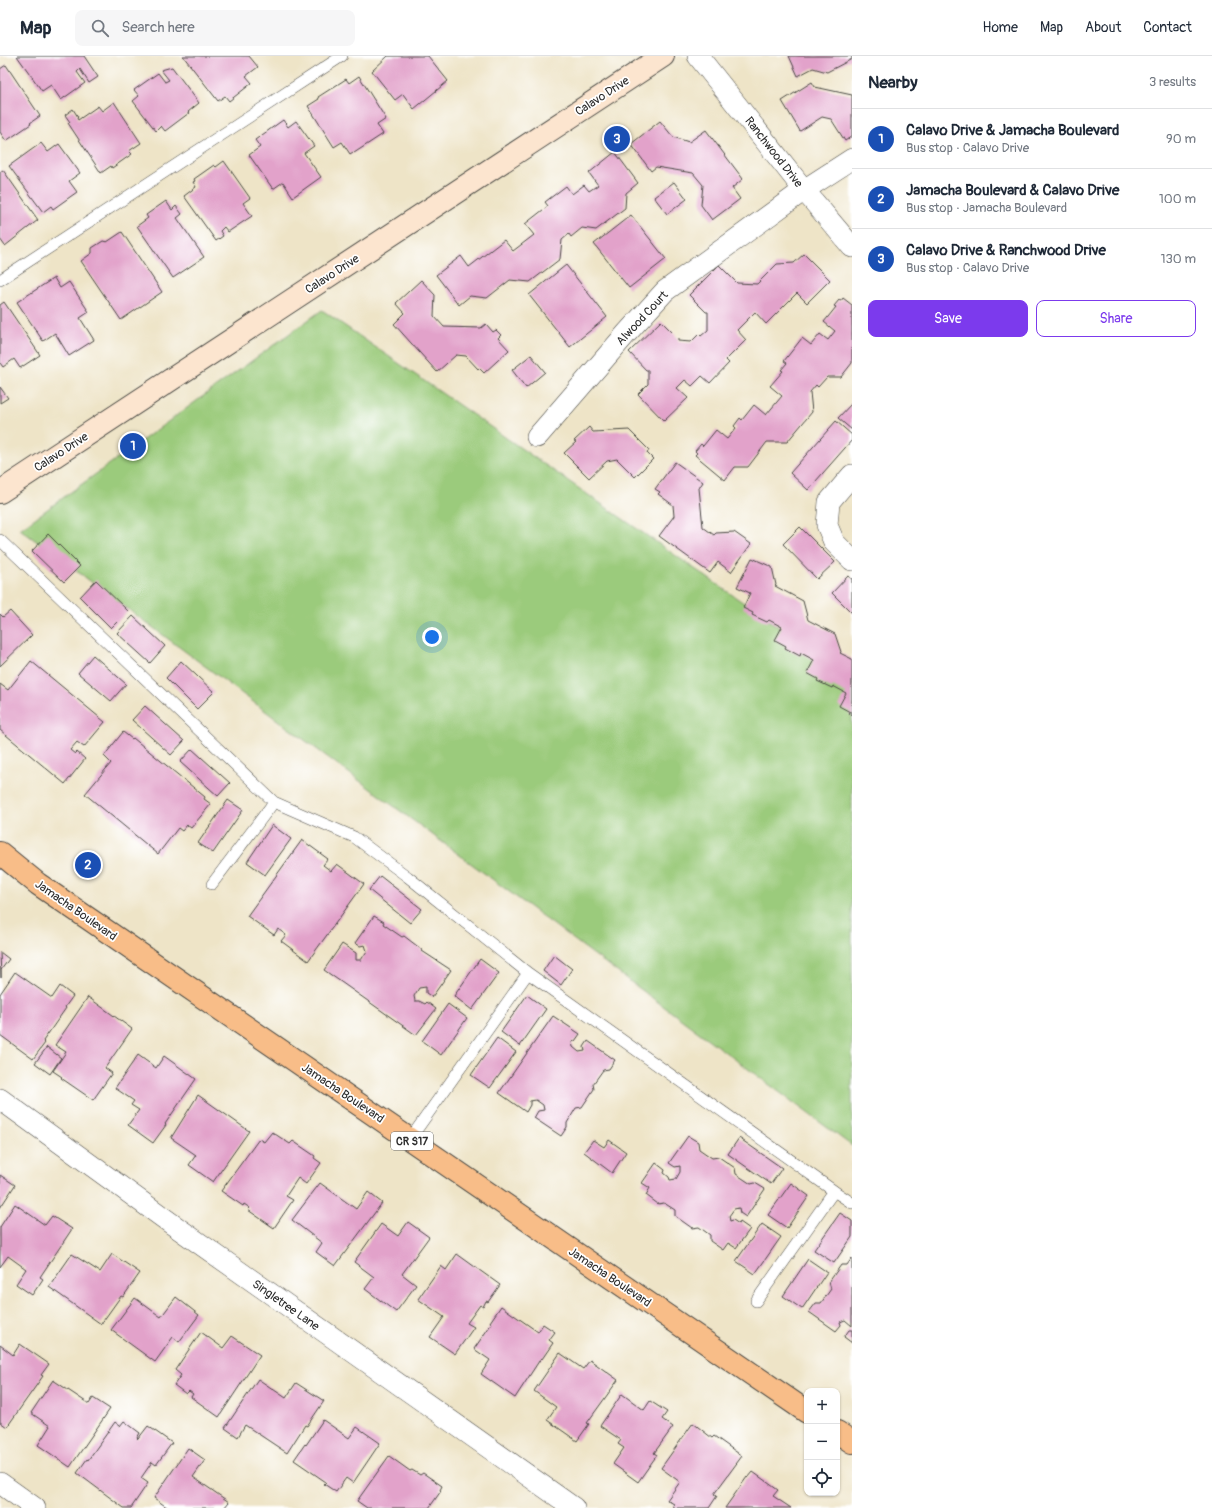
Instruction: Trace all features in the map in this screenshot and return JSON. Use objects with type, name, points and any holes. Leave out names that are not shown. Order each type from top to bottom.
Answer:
[{"type":"main road","name":"Jamacha Boulevard","points":[[0,853],[38,884],[804,1410]]},
{"type":"main road","points":[[840,1434],[852,1442]]},
{"type":"street","name":"Calavo Drive","points":[[0,492],[663,56]]},
{"type":"street","name":"Ranchwood Drive","points":[[698,56],[804,190],[852,247]]},
{"type":"street","name":"Alwood Court","points":[[537,437],[665,291],[804,190],[852,159]]},
{"type":"street","points":[[852,475],[829,502],[827,525],[834,542],[852,560]]},
{"type":"street","name":"Singletree Lane","points":[[0,1099],[172,1224],[574,1508]]},
{"type":"street","points":[[0,1483],[35,1508]]},
{"type":"lane","points":[[0,280],[342,56]]},
{"type":"lane","points":[[0,540],[274,802],[354,837],[408,877],[528,972],[852,1203]]},
{"type":"lane","points":[[212,884],[274,802]]},
{"type":"lane","points":[[410,1139],[528,972]]},
{"type":"lane","points":[[756,1301],[834,1191]]},
{"type":"green space","points":[[322,310],[852,678],[852,1146],[20,529]]},
{"type":"building","points":[[17,56],[84,56],[98,77],[89,83],[80,69],[77,72],[85,83],[61,100],[51,85],[42,91]]},
{"type":"building","points":[[183,56],[249,56],[258,67],[246,76],[252,83],[229,101],[225,96],[218,101]]},
{"type":"building","points":[[388,56],[428,56],[448,81],[414,109],[403,94],[395,100],[372,71]]},
{"type":"building","points":[[789,56],[852,56],[852,59],[827,72],[813,68],[798,76]]},
{"type":"building","points":[[6,65],[40,116],[6,141],[0,132],[0,69]]},
{"type":"building","points":[[172,67],[199,103],[188,112],[189,113],[165,131],[161,126],[156,131],[133,101],[139,96],[134,90],[158,73],[165,82],[169,80],[161,70]]},
{"type":"building","points":[[359,76],[386,119],[377,125],[383,134],[354,153],[353,152],[350,154],[342,142],[334,147],[308,106],[319,99],[318,97],[346,79],[349,83]]},
{"type":"building","points":[[812,82],[815,87],[852,95],[852,136],[845,141],[831,119],[822,117],[800,131],[782,101]]},
{"type":"building","points":[[114,102],[141,143],[129,151],[132,154],[112,168],[111,166],[101,173],[68,123],[70,122],[65,115],[73,109],[78,117],[78,120],[98,106],[102,111]]},
{"type":"building","points":[[283,120],[288,127],[296,121],[314,146],[304,153],[321,177],[293,197],[283,182],[273,189],[249,155],[260,147],[255,140]]},
{"type":"building","points":[[660,121],[673,137],[689,142],[706,130],[743,179],[732,188],[740,199],[712,220],[701,205],[703,185],[693,173],[656,167],[651,171],[631,144]]},
{"type":"building","points":[[41,143],[48,152],[59,144],[80,173],[69,181],[77,192],[53,209],[51,206],[43,212],[9,166]]},
{"type":"building","points":[[615,152],[638,183],[626,193],[625,208],[596,230],[582,228],[571,237],[569,234],[562,240],[560,259],[530,282],[510,280],[487,298],[470,296],[459,305],[436,275],[461,256],[469,267],[504,240],[513,251],[534,235],[525,224],[548,206],[545,202],[566,186],[572,194],[584,185],[589,191],[598,185],[589,173]]},
{"type":"building","points":[[224,161],[250,198],[243,203],[252,216],[228,232],[224,227],[220,231],[223,236],[216,241],[184,196],[196,187],[193,182],[195,181],[194,179],[214,165],[216,167]]},
{"type":"building","points":[[3,170],[38,220],[5,246],[0,239],[0,172]]},
{"type":"building","points":[[674,182],[687,199],[667,214],[654,197]]},
{"type":"building","points":[[166,201],[172,210],[176,206],[182,214],[177,218],[204,257],[173,278],[137,226],[148,218],[146,215]]},
{"type":"building","points":[[631,215],[666,259],[629,288],[594,244]]},
{"type":"building","points":[[122,232],[162,292],[121,320],[81,261],[92,253],[92,248],[103,241],[107,242]]},
{"type":"building","points":[[804,254],[830,280],[807,303],[797,293],[766,324],[755,312],[737,330],[746,340],[726,360],[729,363],[710,383],[702,376],[692,386],[685,380],[677,388],[688,398],[664,421],[638,394],[648,384],[648,370],[646,370],[629,352],[661,321],[678,338],[678,341],[691,342],[699,334],[701,336],[708,330],[708,312],[706,312],[689,295],[719,265],[737,283],[757,284],[777,264],[794,263]]},
{"type":"building","points":[[566,265],[607,317],[570,347],[529,295]]},
{"type":"building","points":[[54,278],[60,288],[69,282],[89,312],[80,318],[94,340],[69,356],[55,333],[43,341],[17,302]]},
{"type":"building","points":[[421,280],[435,295],[434,316],[444,327],[481,328],[486,324],[493,332],[496,330],[501,335],[498,338],[509,350],[484,373],[479,368],[478,369],[466,356],[456,355],[437,372],[394,324],[405,313],[396,303]]},
{"type":"building","points":[[843,298],[852,305],[852,363],[841,377],[827,377],[818,387],[816,385],[810,392],[812,412],[787,442],[767,442],[748,467],[735,467],[725,480],[695,455],[697,453],[695,451],[701,444],[703,446],[716,430],[727,439],[736,428],[734,426],[740,418],[742,420],[754,405],[766,415],[782,396],[770,386],[783,371],[781,370],[787,363],[784,361],[802,338],[811,345],[820,334],[828,340],[835,331],[824,322],[836,307],[834,306]]},
{"type":"building","points":[[4,302],[40,355],[20,368],[14,359],[3,367],[0,363],[0,305]]},
{"type":"building","points":[[531,355],[545,372],[526,388],[512,370]]},
{"type":"building","points":[[0,387],[8,398],[0,403]]},
{"type":"building","points":[[852,403],[852,430],[838,418]]},
{"type":"building","points":[[836,421],[852,435],[852,440],[808,490],[790,473]]},
{"type":"building","points":[[589,427],[593,432],[629,430],[649,450],[647,453],[653,459],[635,477],[617,459],[607,461],[589,478],[564,453]]},
{"type":"building","points":[[675,462],[703,482],[699,488],[703,527],[714,535],[716,533],[734,532],[751,544],[731,572],[718,562],[710,573],[659,536],[674,516],[673,505],[658,494],[660,492],[655,489]]},
{"type":"building","points":[[800,527],[835,562],[817,579],[783,544]]},
{"type":"building","points":[[48,534],[80,566],[64,582],[32,551]]},
{"type":"building","points":[[752,558],[772,567],[775,586],[803,601],[808,620],[835,634],[841,652],[840,653],[852,659],[852,715],[849,714],[850,712],[839,706],[846,693],[833,686],[832,688],[817,681],[818,679],[807,673],[814,660],[801,653],[800,656],[785,648],[786,646],[775,640],[782,627],[769,620],[767,622],[752,615],[753,613],[743,608],[750,593],[737,587]]},
{"type":"building","points":[[848,576],[852,579],[852,613],[832,593]]},
{"type":"building","points":[[96,580],[128,611],[111,628],[80,597]]},
{"type":"building","points":[[10,611],[32,635],[0,666],[0,614],[3,617]]},
{"type":"building","points":[[133,616],[165,646],[150,663],[117,633]]},
{"type":"building","points":[[93,655],[126,684],[111,701],[78,673]]},
{"type":"building","points":[[31,661],[105,722],[84,747],[77,742],[70,750],[75,754],[77,752],[85,759],[65,784],[0,730],[0,684],[8,690]]},
{"type":"building","points":[[181,661],[214,692],[197,709],[166,678]]},
{"type":"building","points":[[145,706],[184,741],[171,755],[132,720]]},
{"type":"building","points":[[123,732],[132,739],[133,738],[205,797],[204,799],[211,804],[191,828],[187,825],[182,831],[178,828],[158,854],[85,794],[111,763],[104,756]]},
{"type":"building","points":[[192,749],[230,783],[218,796],[180,762]]},
{"type":"building","points":[[228,800],[243,810],[213,853],[198,843]]},
{"type":"building","points":[[272,825],[291,839],[265,875],[247,862]]},
{"type":"building","points":[[302,840],[328,859],[323,865],[331,871],[337,864],[364,884],[308,961],[281,941],[286,935],[278,929],[274,935],[247,916]]},
{"type":"building","points":[[380,876],[422,909],[410,923],[369,890]]},
{"type":"building","points":[[374,916],[384,922],[383,924],[402,937],[404,936],[422,951],[451,970],[432,997],[426,993],[426,987],[419,988],[414,996],[415,1001],[425,1004],[427,1002],[436,1009],[416,1035],[324,970],[342,944],[356,953],[356,960],[361,960],[367,951],[365,945],[360,946],[355,943]]},
{"type":"building","points":[[0,952],[9,959],[1,970],[1,978]]},
{"type":"building","points":[[554,955],[572,969],[561,985],[543,971]]},
{"type":"building","points":[[480,959],[499,973],[472,1010],[454,996]]},
{"type":"building","points":[[15,972],[52,998],[60,986],[73,996],[43,1041],[45,1043],[33,1059],[0,1035],[0,994]]},
{"type":"building","points":[[527,995],[546,1009],[520,1046],[501,1032]]},
{"type":"building","points":[[88,997],[132,1029],[105,1068],[112,1073],[93,1100],[53,1071],[66,1052],[55,1045]]},
{"type":"building","points":[[448,1004],[467,1018],[441,1055],[422,1041]]},
{"type":"building","points":[[553,1016],[580,1034],[575,1041],[572,1042],[573,1047],[579,1052],[585,1051],[584,1047],[588,1041],[615,1060],[609,1069],[603,1070],[593,1084],[594,1089],[582,1107],[576,1108],[561,1136],[534,1118],[538,1111],[544,1110],[543,1105],[536,1100],[530,1101],[530,1105],[526,1112],[499,1093]]},
{"type":"building","points":[[497,1038],[516,1052],[490,1088],[471,1075]]},
{"type":"building","points":[[47,1047],[61,1058],[50,1074],[35,1063]]},
{"type":"building","points":[[138,1055],[156,1068],[164,1056],[196,1079],[153,1143],[128,1125],[139,1110],[131,1105],[134,1101],[115,1088]]},
{"type":"building","points":[[198,1095],[249,1131],[213,1182],[189,1165],[196,1155],[171,1138]]},
{"type":"building","points":[[272,1132],[290,1144],[293,1141],[315,1156],[314,1158],[321,1163],[306,1184],[298,1178],[286,1196],[293,1200],[274,1228],[248,1210],[250,1208],[244,1204],[243,1206],[221,1191],[259,1139],[264,1142]]},
{"type":"building","points":[[688,1136],[698,1142],[699,1149],[712,1158],[719,1157],[735,1168],[736,1174],[751,1184],[755,1183],[765,1189],[746,1217],[740,1213],[739,1208],[734,1209],[729,1216],[730,1221],[733,1220],[739,1224],[740,1222],[750,1229],[736,1248],[728,1243],[723,1250],[710,1241],[710,1235],[699,1227],[692,1228],[675,1216],[675,1210],[664,1203],[658,1204],[646,1195],[650,1188],[642,1183],[656,1163],[665,1170],[664,1173],[670,1180],[676,1179],[680,1172],[680,1166],[675,1167],[669,1163]]},
{"type":"building","points":[[739,1138],[782,1168],[771,1184],[728,1154]]},
{"type":"building","points":[[593,1140],[604,1147],[609,1140],[626,1152],[612,1173],[584,1152]]},
{"type":"building","points":[[0,1175],[15,1185],[0,1208]]},
{"type":"building","points":[[320,1183],[356,1209],[368,1192],[382,1203],[335,1266],[316,1252],[322,1243],[292,1220]]},
{"type":"building","points":[[791,1183],[809,1196],[787,1228],[768,1215]]},
{"type":"building","points":[[15,1204],[45,1225],[52,1216],[72,1229],[40,1277],[43,1279],[32,1295],[16,1284],[26,1269],[8,1256],[0,1267],[0,1227]]},
{"type":"building","points":[[840,1213],[852,1221],[852,1237],[834,1263],[814,1250]]},
{"type":"building","points":[[408,1222],[429,1237],[402,1274],[416,1285],[396,1312],[365,1289],[374,1277],[354,1262],[381,1224],[398,1236]]},
{"type":"building","points":[[762,1224],[781,1237],[755,1274],[736,1261]]},
{"type":"building","points":[[72,1254],[100,1272],[112,1254],[140,1273],[101,1324],[49,1287]]},
{"type":"building","points":[[457,1254],[500,1285],[488,1302],[486,1301],[483,1307],[480,1305],[467,1323],[474,1327],[455,1354],[430,1337],[444,1317],[418,1299],[441,1266],[446,1270]]},
{"type":"building","points":[[852,1258],[852,1326],[845,1320],[840,1322],[841,1325],[836,1331],[809,1312],[816,1303],[821,1303],[831,1289],[829,1282],[841,1265],[847,1265]]},
{"type":"building","points":[[808,1259],[827,1272],[802,1309],[783,1296]]},
{"type":"building","points":[[176,1297],[199,1315],[179,1342],[173,1337],[155,1362],[111,1330],[135,1298],[161,1317]]},
{"type":"building","points":[[501,1306],[538,1332],[543,1324],[555,1332],[549,1340],[553,1343],[542,1359],[541,1358],[515,1398],[481,1374],[490,1360],[474,1349],[492,1323],[490,1322]]},
{"type":"building","points":[[849,1330],[852,1330],[852,1343],[844,1337]]},
{"type":"building","points":[[201,1332],[223,1348],[232,1336],[260,1355],[219,1417],[191,1397],[193,1394],[189,1391],[186,1394],[174,1385],[181,1375],[175,1370]]},
{"type":"building","points":[[20,1344],[49,1364],[41,1375],[43,1376],[7,1427],[0,1422],[0,1345],[13,1355]]},
{"type":"building","points":[[560,1353],[583,1369],[590,1360],[618,1380],[587,1423],[589,1424],[577,1441],[547,1420],[556,1407],[534,1391]]},
{"type":"building","points":[[258,1379],[286,1398],[296,1383],[324,1401],[307,1426],[305,1425],[287,1453],[245,1425],[238,1437],[225,1428]]},
{"type":"building","points":[[53,1380],[89,1404],[93,1398],[110,1409],[70,1467],[38,1445],[50,1426],[31,1413]]},
{"type":"building","points":[[622,1394],[644,1410],[650,1401],[667,1412],[662,1419],[673,1427],[654,1453],[657,1455],[638,1482],[613,1464],[624,1448],[618,1444],[621,1440],[600,1426]]},
{"type":"building","points":[[323,1420],[349,1438],[357,1427],[380,1443],[353,1483],[346,1478],[336,1492],[324,1484],[326,1482],[294,1460]]},
{"type":"building","points":[[124,1421],[140,1433],[137,1438],[138,1439],[148,1426],[172,1443],[156,1465],[152,1462],[141,1478],[148,1483],[131,1508],[124,1508],[77,1473],[115,1422],[120,1426]]},
{"type":"building","points":[[693,1423],[712,1438],[714,1436],[742,1456],[714,1494],[717,1496],[709,1508],[676,1508],[673,1506],[674,1504],[667,1500],[680,1482],[661,1468]]},
{"type":"building","points":[[188,1448],[205,1460],[193,1477],[229,1502],[224,1508],[168,1508],[154,1498]]},
{"type":"building","points":[[389,1456],[410,1471],[412,1470],[420,1475],[423,1473],[442,1486],[441,1491],[429,1508],[367,1508],[357,1501]]},
{"type":"building","points":[[753,1472],[778,1490],[773,1496],[791,1508],[725,1508],[747,1477],[748,1478]]},
{"type":"place","name":"Calavo Drive & Ranchwood Drive","points":[[617,139]]},
{"type":"place","name":"Calavo Drive & Jamacha Boulevard","points":[[133,446]]},
{"type":"place","name":"Jamacha Boulevard & Calavo Drive","points":[[88,865]]}]
